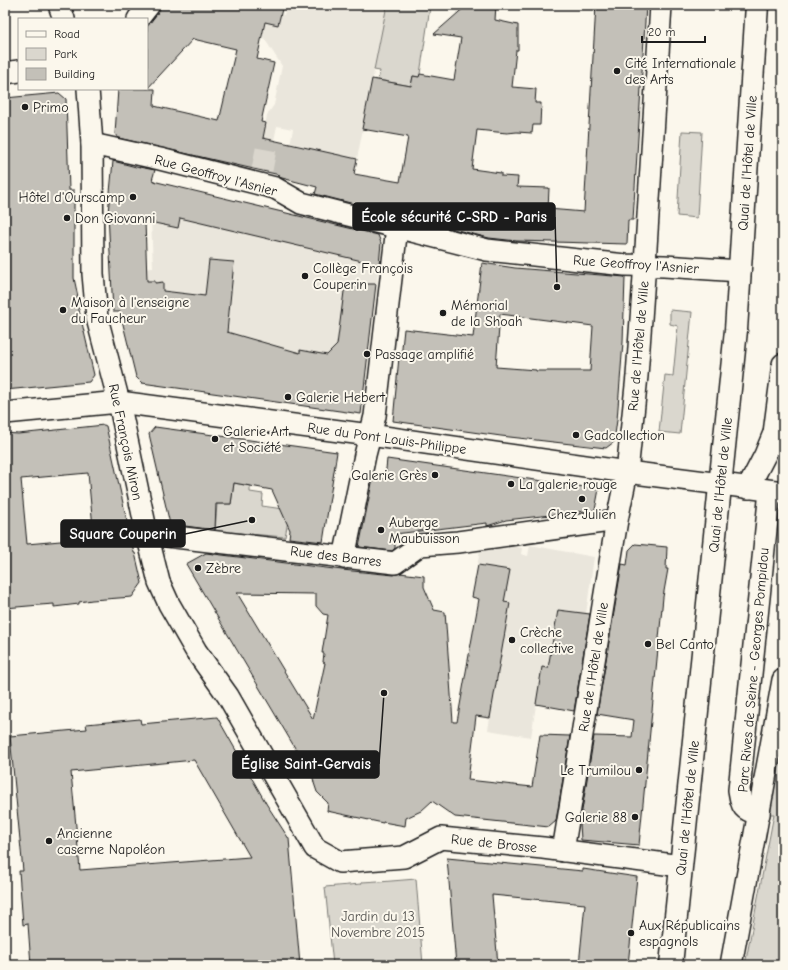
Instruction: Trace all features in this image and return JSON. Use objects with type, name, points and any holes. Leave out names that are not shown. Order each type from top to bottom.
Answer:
[{"type":"main road","name":"Quai de l'Hôtel de Ville","points":[[671,965],[736,330],[757,5]]},
{"type":"street","points":[[59,5],[64,18]]},
{"type":"street","points":[[139,18],[149,5]]},
{"type":"street","name":"Rue de l'Hôtel de Ville","points":[[563,851],[617,520],[627,472],[637,376],[661,5]]},
{"type":"street","points":[[5,73],[18,71]]},
{"type":"street","name":"Rue François Miron","points":[[88,90],[92,144],[93,274],[97,318],[119,402],[158,535],[159,582],[196,651],[228,696],[316,848]]},
{"type":"street","name":"Rue Geoffroy l'Asnier","points":[[92,144],[160,159],[261,177],[275,188],[301,203],[487,250],[645,266],[740,271]]},
{"type":"street","points":[[344,558],[375,416],[397,227]]},
{"type":"street","points":[[748,488],[765,455],[774,433],[783,364]]},
{"type":"street","name":"Rue du Pont Louis-Philippe","points":[[5,413],[119,402],[370,435],[627,472],[777,491]]},
{"type":"street","name":"Parc Rives de Seine - Georges Pompidou","points":[[759,814],[747,811],[742,804],[740,790],[777,491]]},
{"type":"street","name":"Rue des Barres","points":[[158,535],[395,563],[420,544],[458,542],[617,520]]},
{"type":"street","name":"Parc Rives de Seine - Georges Pompidou","points":[[731,965],[783,680]]},
{"type":"street","name":"Rue de Brosse","points":[[316,848],[340,862],[404,857],[441,838],[563,851],[681,866]]},
{"type":"shaded area","points":[[286,5],[387,5],[357,159],[290,145],[293,129],[277,126],[273,145],[262,143],[267,115],[274,105],[282,66],[262,35],[265,22],[278,25],[281,14],[284,15]]},
{"type":"shaded area","points":[[420,5],[496,5],[495,20],[465,13]]},
{"type":"shaded area","name":"Collège François Couperin","points":[[157,182],[370,232],[378,236],[381,247],[366,372],[246,337],[227,336],[234,262],[209,260],[205,296],[163,291],[163,283],[145,284],[140,269],[153,268],[151,217]]},
{"type":"shaded area","name":"Crèche collective","points":[[483,545],[507,549],[508,545],[522,548],[521,554],[528,556],[530,545],[594,557],[586,614],[558,610],[548,668],[542,667],[531,737],[488,730],[490,718],[463,713],[462,717],[458,716],[479,599],[472,597],[480,550],[482,550]]},
{"type":"green space","points":[[387,5],[420,5],[430,7],[420,74],[419,77],[413,76],[411,86],[378,80],[380,71],[374,70]]},
{"type":"green space","points":[[682,131],[702,132],[697,218],[677,216]]},
{"type":"green space","points":[[670,310],[692,312],[680,434],[659,432],[665,375],[673,376],[678,326],[670,324]]},
{"type":"green space","points":[[234,483],[250,486],[250,492],[263,494],[262,506],[290,510],[285,537],[215,531],[217,504],[231,504]]},
{"type":"green space","points":[[783,739],[783,965],[745,965],[774,814],[770,814]]},
{"type":"green space","name":"Jardin du 13 Novembre 2015","points":[[416,879],[423,965],[333,965],[325,887],[361,884],[362,882]]},
{"type":"building","points":[[161,5],[283,5],[278,25],[265,22],[257,59],[274,63],[261,122],[266,123],[263,138],[357,159],[354,174],[400,182],[408,137],[362,129],[372,79],[411,86],[413,76],[419,77],[420,74],[454,80],[461,38],[434,34],[467,5],[496,5],[495,20],[518,25],[518,50],[516,50],[512,87],[536,89],[535,103],[541,103],[540,125],[533,125],[532,133],[507,133],[477,130],[472,169],[501,173],[501,176],[518,177],[517,187],[549,188],[548,209],[584,212],[596,5],[646,5],[633,220],[628,220],[627,244],[517,241],[489,238],[315,194],[317,187],[282,178],[279,177],[280,175],[118,138],[115,134],[118,90],[155,89],[154,106],[219,121],[236,49],[193,39],[148,88],[148,26]]},
{"type":"building","points":[[59,93],[66,99],[69,190],[74,190],[74,278],[78,297],[76,297],[94,375],[89,382],[5,390],[5,98]]},
{"type":"building","points":[[113,161],[155,170],[152,180],[157,182],[378,235],[381,243],[379,265],[180,218],[178,228],[145,221],[147,281],[155,281],[155,283],[163,282],[163,291],[205,296],[209,260],[234,262],[227,332],[300,353],[300,350],[327,355],[337,345],[345,284],[376,284],[361,414],[142,383],[136,377],[120,312],[113,312],[108,213]]},
{"type":"building","points":[[482,263],[515,268],[625,277],[623,342],[614,442],[606,448],[501,436],[393,421],[399,357],[401,358],[404,329],[473,337]],"holes":[[[500,314],[593,326],[590,371],[536,371],[496,367]]]},
{"type":"building","points":[[106,426],[142,583],[132,597],[92,600],[79,602],[79,604],[54,607],[54,604],[5,608],[5,433],[18,434]],"holes":[[[88,473],[94,538],[27,544],[21,479]]]},
{"type":"building","points":[[155,427],[337,452],[323,542],[289,538],[290,530],[272,490],[234,483],[231,504],[216,504],[215,530],[170,524],[149,434]]},
{"type":"building","points":[[387,459],[599,489],[595,510],[506,520],[487,526],[487,523],[395,534],[395,548],[392,551],[359,547],[373,478],[385,479]]},
{"type":"building","points":[[635,544],[667,547],[666,569],[668,569],[663,597],[639,845],[581,840],[580,823],[594,736],[632,737],[634,720],[597,714],[622,564],[627,565],[629,550]]},
{"type":"building","points":[[206,553],[342,570],[394,575],[400,573],[424,576],[424,587],[434,610],[445,612],[453,722],[457,722],[479,599],[472,597],[478,565],[510,570],[504,602],[510,603],[490,718],[476,716],[468,780],[532,787],[540,735],[570,736],[556,821],[549,827],[455,817],[432,801],[421,811],[406,818],[405,826],[383,823],[327,811],[328,803],[317,792],[313,778],[317,760],[298,753],[186,564]],"holes":[[[237,593],[316,594],[316,606],[323,614],[328,615],[322,653],[324,653],[323,662],[325,663],[313,719]]]},
{"type":"building","points":[[558,610],[590,614],[574,711],[536,704],[542,667],[548,668]]},
{"type":"building","name":"Ancienne caserne Napoléon","points":[[217,717],[267,805],[289,839],[300,965],[31,965],[28,924],[23,925],[19,871],[23,871],[10,736],[87,729],[86,724],[140,719],[141,724]],"holes":[[[194,760],[250,857],[80,870],[71,772]]]},
{"type":"building","points":[[447,858],[583,871],[583,869],[637,877],[628,965],[579,965],[585,904],[492,895],[498,965],[456,965]]},
{"type":"tunnel","points":[[262,170],[267,144]]},
{"type":"place","name":"Cité Internationale des Arts","points":[[617,71]]},
{"type":"place","name":"Primo","points":[[25,107]]},
{"type":"place","name":"Hôtel d'Ourscamp","points":[[133,197]]},
{"type":"place","name":"Don Giovanni","points":[[67,218]]},
{"type":"place","name":"Collège François Couperin","points":[[305,276]]},
{"type":"place","name":"École sécurité C-SRD - Paris","points":[[557,287]]},
{"type":"place","name":"Maison à l'enseigne du Faucheur","points":[[63,310]]},
{"type":"place","name":"Mémorial de la Shoah","points":[[443,313]]},
{"type":"place","name":"Passage amplifié","points":[[367,354]]},
{"type":"place","name":"Galerie Hebert","points":[[288,397]]},
{"type":"place","name":"Gadcollection","points":[[576,435]]},
{"type":"place","name":"Galerie Art et Société","points":[[215,439]]},
{"type":"place","name":"Galerie Grès","points":[[435,475]]},
{"type":"place","name":"La galerie rouge","points":[[511,484]]},
{"type":"place","name":"Chez Julien","points":[[582,499]]},
{"type":"place","name":"Square Couperin","points":[[252,520]]},
{"type":"place","name":"Auberge Maubuisson","points":[[381,530]]},
{"type":"place","name":"Zèbre","points":[[198,568]]},
{"type":"place","name":"Crèche collective","points":[[512,640]]},
{"type":"place","name":"Bel Canto","points":[[648,644]]},
{"type":"place","name":"Église Saint-Gervais","points":[[384,693]]},
{"type":"place","name":"Le Trumilou","points":[[639,770]]},
{"type":"place","name":"Galerie 88","points":[[635,817]]},
{"type":"place","name":"Ancienne caserne Napoléon","points":[[49,841]]},
{"type":"place","name":"Aux Républicains espagnols","points":[[631,933]]}]
